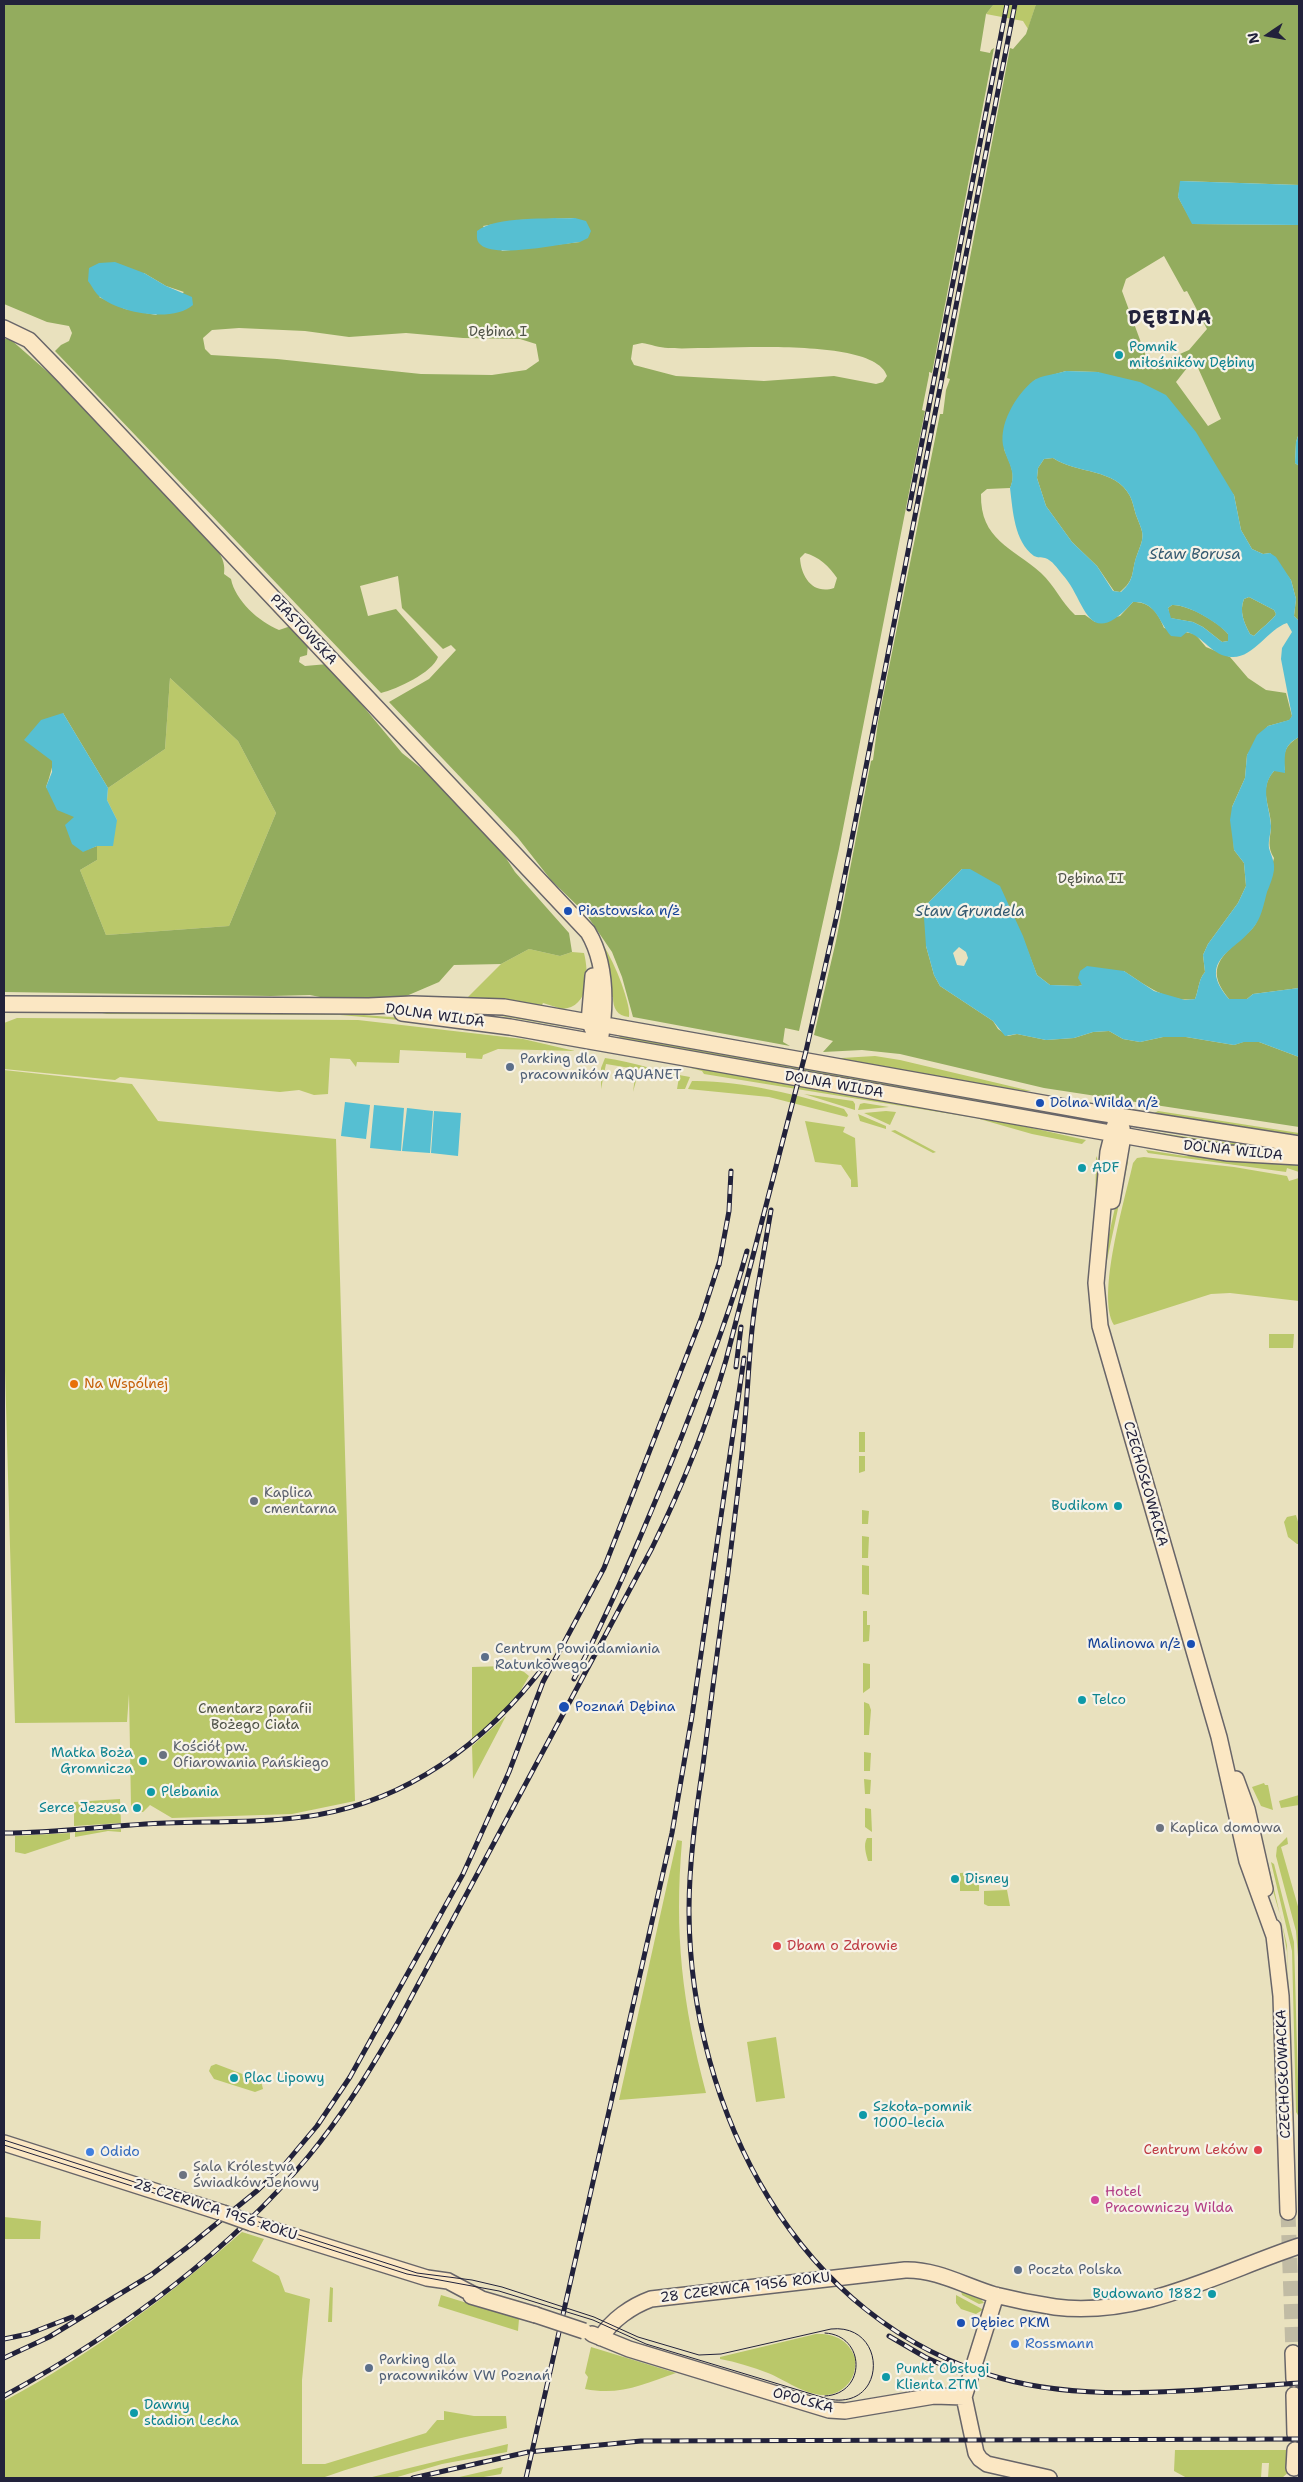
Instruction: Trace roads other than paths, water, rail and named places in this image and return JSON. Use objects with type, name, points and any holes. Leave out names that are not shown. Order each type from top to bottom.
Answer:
[{"type":"street","name":"PIASTOWSKA","points":[[4,328],[26,338],[64,374],[591,938],[601,963],[596,1023],[600,1042]]},
{"type":"street","name":"DOLNA WILDA","points":[[4,1004],[369,1006],[412,1004],[493,1006],[1119,1117],[1299,1144]]},
{"type":"street","name":"DOLNA WILDA","points":[[369,1006],[600,1042],[1117,1135],[1228,1153],[1299,1157]]},
{"type":"street","name":"CZECHOSŁOWACKA","points":[[1119,1117],[1111,1206],[1102,1227],[1095,1290],[1100,1326],[1219,1737],[1246,1804],[1274,1936],[1281,1996],[1288,2212]]},
{"type":"street","name":"28 CZERWCA 1956 ROKU","points":[[4,2143],[427,2278],[456,2284],[480,2298],[601,2338],[606,2329],[621,2316],[651,2299],[891,2271],[928,2272],[996,2295],[1056,2307],[1080,2309],[1116,2306],[1178,2290],[1299,2246]]},
{"type":"street","points":[[996,2295],[964,2397],[976,2451],[980,2460],[989,2465],[1049,2478]]},
{"type":"street","name":"OPOLSKA","points":[[601,2338],[629,2349],[829,2410],[845,2411],[934,2396],[964,2397]]},
{"type":"street","points":[[1293,2353],[1294,2379]]},
{"type":"street","points":[[1294,2395],[1295,2434]]},
{"type":"street","points":[[1294,2468],[1295,2450]]},
{"type":"water","points":[[1180,181],[1299,185],[1299,225],[1192,224],[1178,197]]},
{"type":"water","points":[[575,218],[586,221],[591,231],[588,238],[580,242],[529,249],[500,250],[489,249],[481,245],[477,239],[477,231],[485,226],[497,223],[524,219]]},
{"type":"water","points":[[115,262],[144,273],[166,286],[192,297],[193,305],[173,314],[160,315],[120,308],[109,303],[98,295],[88,281],[89,268],[99,263]]},
{"type":"water","points":[[1066,371],[1098,372],[1140,382],[1166,395],[1196,432],[1234,495],[1241,530],[1252,549],[1263,554],[1270,553],[1276,557],[1291,580],[1296,599],[1294,616],[1299,621],[1299,737],[1287,748],[1285,773],[1274,771],[1267,784],[1266,798],[1271,826],[1269,848],[1274,864],[1274,873],[1256,924],[1223,957],[1218,965],[1216,974],[1220,985],[1229,999],[1247,999],[1253,994],[1299,988],[1299,1057],[1259,1042],[1244,1042],[1234,1045],[1186,1037],[1163,1037],[1140,1042],[1123,1039],[1109,1031],[1093,1032],[1074,1038],[1046,1040],[1017,1034],[1005,1036],[993,1021],[940,986],[934,975],[926,946],[924,918],[926,905],[962,869],[970,869],[1000,886],[1023,936],[1037,975],[1050,985],[1082,985],[1078,978],[1080,971],[1087,966],[1124,971],[1154,991],[1185,1000],[1195,999],[1201,978],[1205,972],[1203,955],[1208,944],[1238,903],[1246,886],[1244,863],[1234,850],[1230,820],[1232,807],[1245,778],[1247,755],[1257,735],[1268,726],[1289,720],[1292,716],[1281,659],[1282,648],[1292,632],[1287,623],[1273,631],[1253,649],[1239,656],[1231,657],[1224,656],[1213,650],[1193,634],[1187,632],[1181,637],[1171,636],[1152,608],[1141,603],[1133,602],[1117,617],[1105,623],[1096,623],[1089,617],[1070,585],[1055,565],[1048,559],[1034,556],[1027,550],[1018,534],[1014,516],[1010,488],[1013,478],[1004,449],[1003,431],[1009,412],[1020,394],[1033,381],[1040,377]],"holes":[[[1053,458],[1073,467],[1106,476],[1124,487],[1130,496],[1142,531],[1142,539],[1131,579],[1121,592],[1113,591],[1097,566],[1072,542],[1046,506],[1037,478],[1038,468],[1044,459]],[[1249,597],[1274,610],[1276,614],[1254,636],[1250,634],[1243,617],[1244,599]],[[1172,605],[1178,606],[1202,615],[1224,630],[1228,634],[1228,641],[1222,642],[1203,627],[1193,622],[1171,618],[1168,608]],[[959,947],[966,952],[968,958],[964,966],[957,965],[953,953]]]},
{"type":"water","points":[[1299,433],[1299,466],[1295,463],[1296,442]]},
{"type":"water","points":[[63,713],[108,788],[107,800],[117,820],[113,846],[97,846],[83,852],[72,844],[65,825],[74,817],[57,810],[46,787],[52,772],[52,761],[24,740],[41,720]]},
{"type":"water","points":[[345,1102],[370,1105],[366,1139],[341,1136]]},
{"type":"water","points":[[374,1105],[404,1108],[401,1151],[370,1148]]},
{"type":"water","points":[[407,1108],[433,1111],[430,1153],[402,1151]]},
{"type":"water","points":[[434,1111],[461,1113],[458,1156],[431,1153]]},
{"type":"tunnel","points":[[1288,2212],[1293,2353]]},
{"type":"tram line","points":[[4,2140],[417,2273],[472,2280],[502,2287],[594,2317],[638,2337],[699,2355],[721,2354],[831,2329],[850,2331],[863,2339],[871,2352],[873,2366],[870,2381],[862,2392],[848,2399],[828,2399],[646,2344],[593,2320],[499,2291],[407,2274],[4,2145]]},
{"type":"tram line","points":[[825,2333],[838,2336],[848,2343],[854,2353],[856,2364],[854,2376],[848,2386],[839,2393],[825,2396]]},
{"type":"railway","points":[[909,509],[1007,4]]},
{"type":"railway","points":[[4,2396],[88,2346],[128,2319],[205,2260],[276,2193],[333,2125],[367,2074],[398,2022],[652,1548],[684,1479],[711,1409],[726,1360],[806,1051],[838,910],[1015,4]]},
{"type":"railway","points":[[719,1265],[729,1211],[731,1171]]},
{"type":"railway","points":[[758,1286],[771,1210]]},
{"type":"railway","points":[[574,1679],[618,1588],[671,1464],[717,1343],[747,1251]]},
{"type":"railway","points":[[4,2358],[49,2337],[151,2275],[258,2190],[285,2164],[317,2126],[350,2077],[463,1874],[509,1772],[543,1682],[604,1568],[701,1319],[720,1260]]},
{"type":"railway","points":[[759,1281],[728,1573],[695,1819],[689,1893],[694,1986],[709,2060],[734,2131],[769,2198],[813,2258],[866,2309],[928,2350],[1000,2378],[1035,2386],[1072,2391],[1110,2393],[1187,2391],[1299,2383]]},
{"type":"railway","points":[[736,1367],[741,1327]]},
{"type":"railway","points":[[526,2478],[672,1833],[692,1716],[744,1358]]},
{"type":"railway","points":[[4,1833],[44,1832],[126,1825],[298,1818],[352,1807],[386,1795],[417,1779],[447,1760],[475,1739],[501,1715],[548,1661]]},
{"type":"railway","points":[[4,2339],[28,2334],[72,2317]]},
{"type":"railway","points":[[889,2336],[925,2357],[958,2372]]},
{"type":"railway","points":[[413,2478],[528,2452],[641,2441],[1299,2439]]},
{"type":"place","name":"Pomnik miłośników Dębiny","points":[[1119,355]]},
{"type":"place","name":"Piastowska n/ż","points":[[568,911]]},
{"type":"place","name":"Parking dla pracowników AQUANET","points":[[510,1067]]},
{"type":"place","name":"Dolna Wilda n/ż","points":[[1040,1103]]},
{"type":"place","name":"ADF","points":[[1082,1168]]},
{"type":"place","name":"Na Wspólnej","points":[[74,1384]]},
{"type":"place","name":"Kaplica cmentarna","points":[[254,1501]]},
{"type":"place","name":"Budikom","points":[[1118,1506]]},
{"type":"place","name":"Malinowa n/ż","points":[[1191,1644]]},
{"type":"place","name":"Centrum Powiadamiania Ratunkowego","points":[[485,1657]]},
{"type":"place","name":"Telco","points":[[1082,1700]]},
{"type":"place","name":"Poznań Dębina","points":[[564,1707]]},
{"type":"place","name":"Kościół pw. Ofiarowania Pańskiego","points":[[163,1755]]},
{"type":"place","name":"Matka Boża Gromnicza","points":[[143,1761]]},
{"type":"place","name":"Plebania","points":[[151,1792]]},
{"type":"place","name":"Serce Jezusa","points":[[137,1808]]},
{"type":"place","name":"Kaplica domowa","points":[[1160,1828]]},
{"type":"place","name":"Disney","points":[[955,1879]]},
{"type":"place","name":"Dbam o Zdrowie","points":[[777,1946]]},
{"type":"place","name":"Plac Lipowy","points":[[234,2078]]},
{"type":"place","name":"Szkoła-pomnik 1000-lecia","points":[[863,2115]]},
{"type":"place","name":"Centrum Leków","points":[[1258,2150]]},
{"type":"place","name":"Odido","points":[[90,2152]]},
{"type":"place","name":"Sala Królestwa Świadków Jehowy","points":[[183,2175]]},
{"type":"place","name":"Hotel Pracowniczy Wilda","points":[[1095,2200]]},
{"type":"place","name":"Poczta Polska","points":[[1018,2270]]},
{"type":"place","name":"Budowano 1882","points":[[1212,2294]]},
{"type":"place","name":"Dębiec PKM","points":[[961,2323]]},
{"type":"place","name":"Rossmann","points":[[1015,2344]]},
{"type":"place","name":"Parking dla pracowników VW Poznań","points":[[369,2368]]},
{"type":"place","name":"Punkt Obsługi Klienta ZTM","points":[[886,2377]]},
{"type":"place","name":"Dawny stadion Lecha","points":[[134,2413]]},
{"type":"district","name":"DĘBINA","points":[[1170,319]]},
{"type":"park label","name":"Dębina I","points":[[498,332]]},
{"type":"park label","name":"Dębina II","points":[[1091,879]]},
{"type":"park label","name":"Cmentarz parafii Bożego Ciała","points":[[255,1718]]},
{"type":"water label","name":"Staw Borusa","points":[[1195,555]]},
{"type":"water label","name":"Staw Grundela","points":[[970,912]]}]
